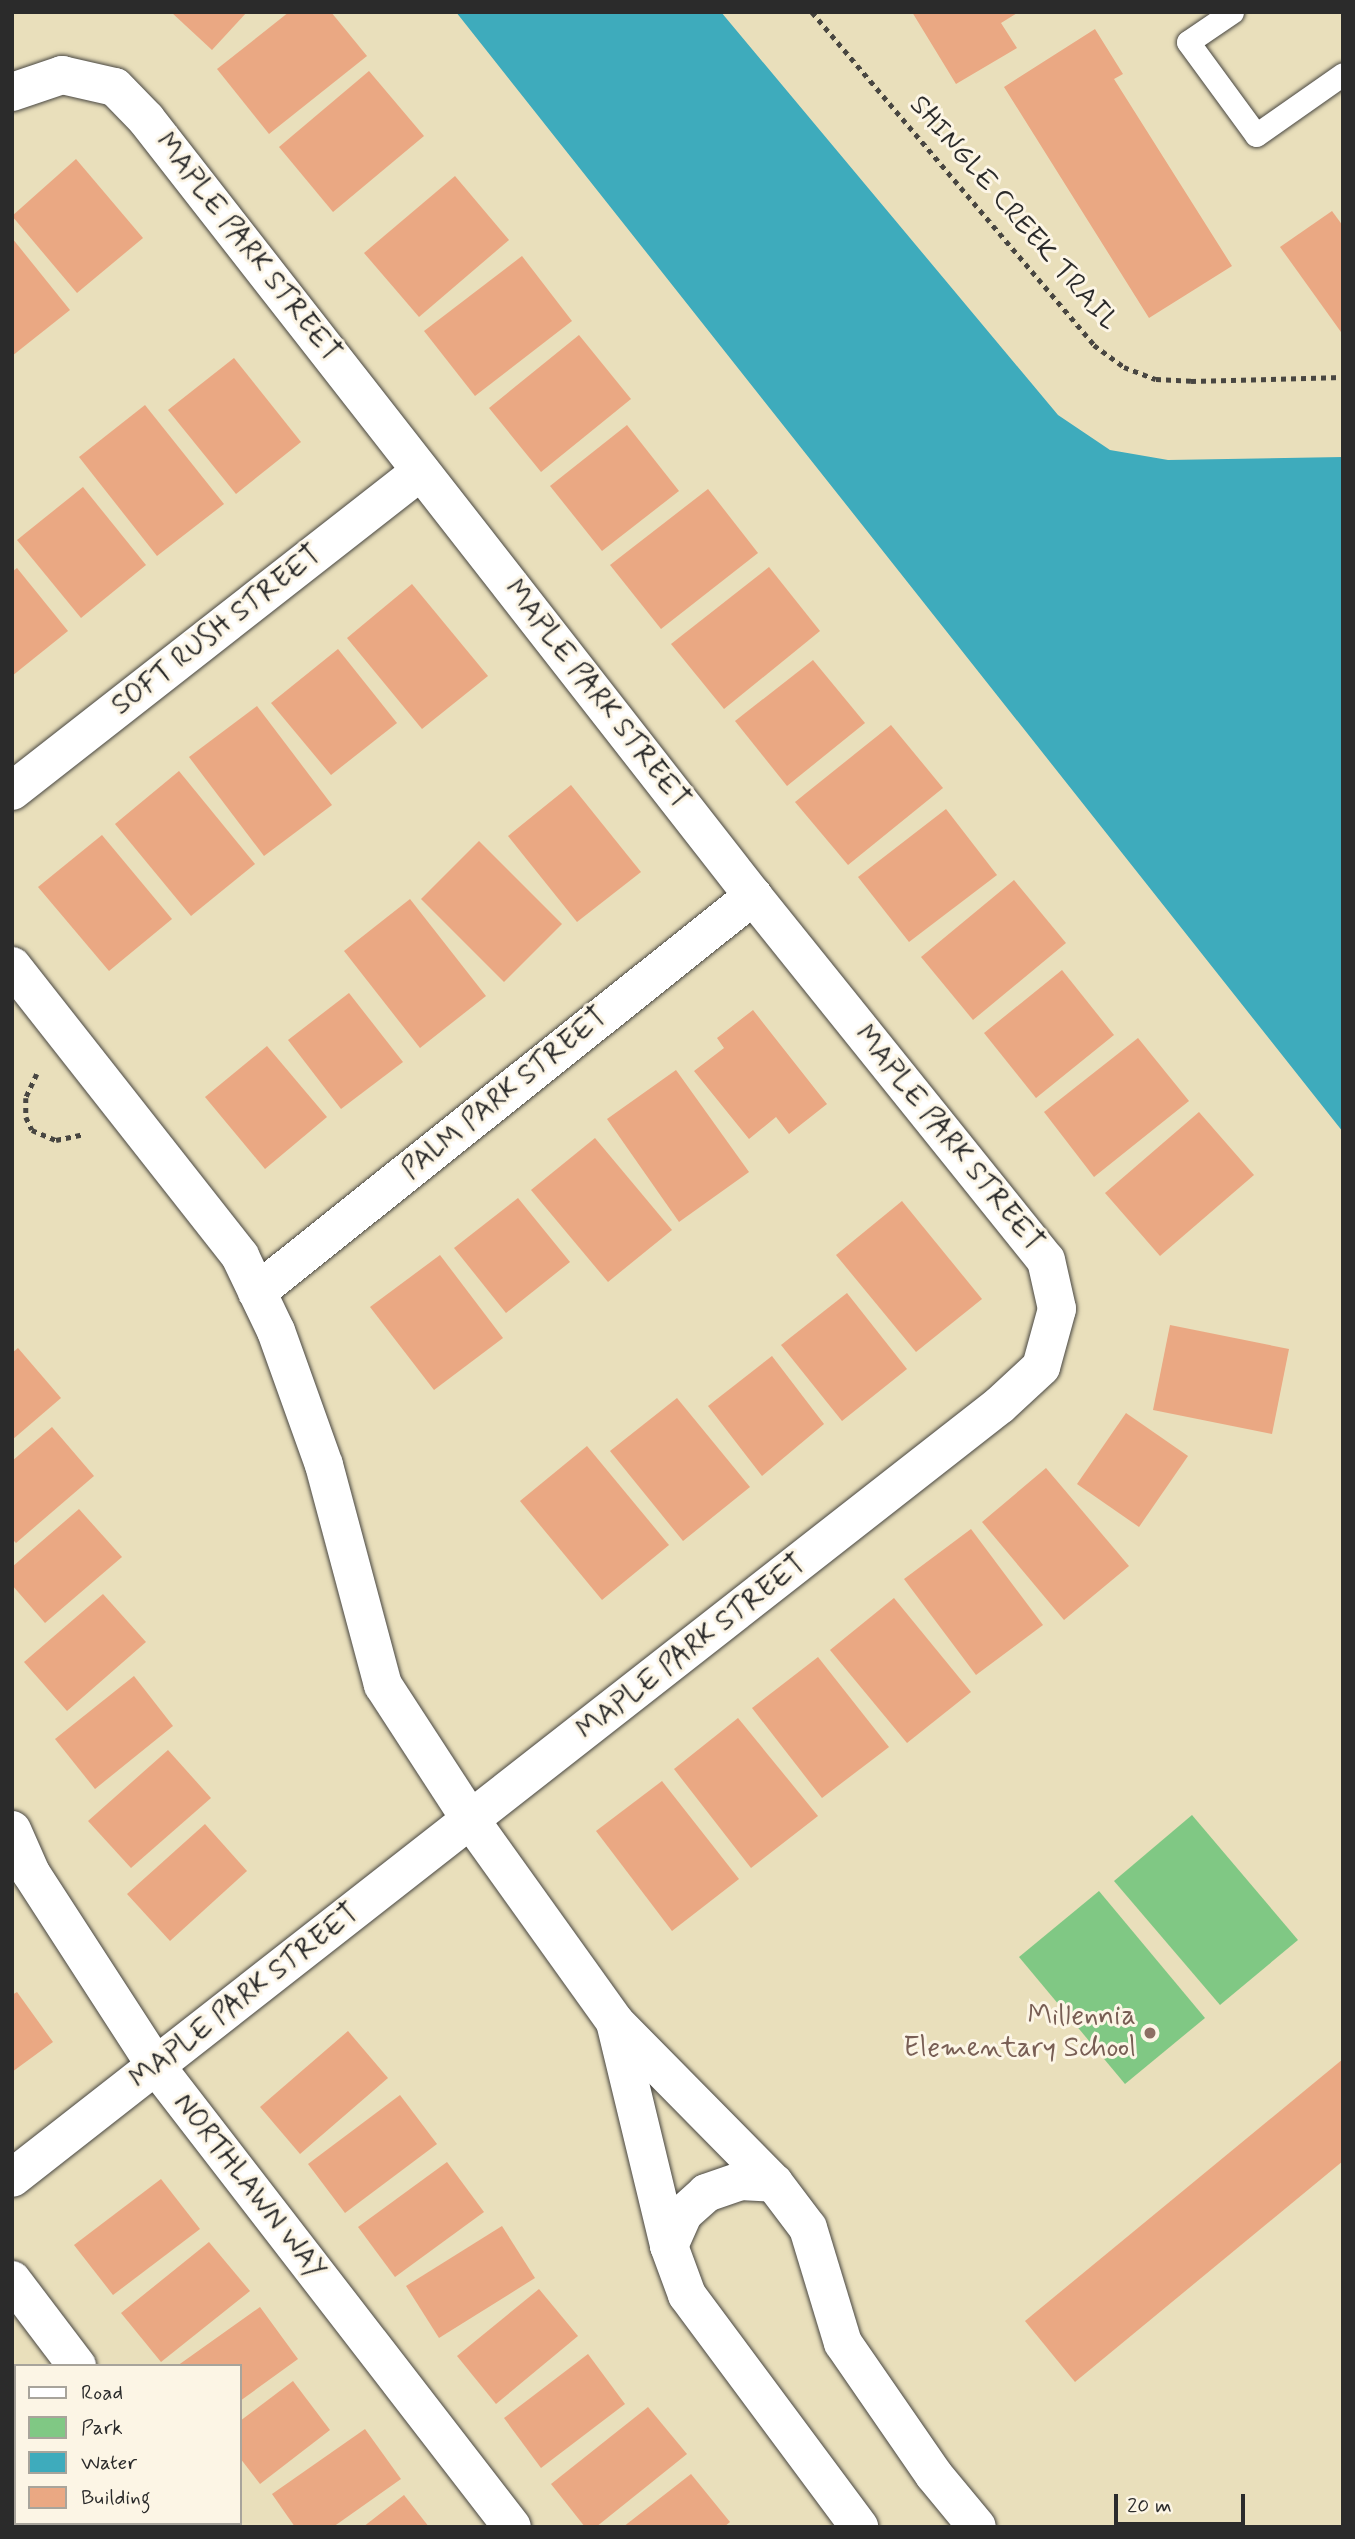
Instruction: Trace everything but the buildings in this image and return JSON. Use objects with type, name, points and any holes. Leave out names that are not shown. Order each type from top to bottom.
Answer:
[{"type":"street","name":"MAPLE PARK STREET","points":[[12,92],[62,75],[115,87],[146,119],[752,896],[1046,1260],[1056,1309],[1041,1367],[1000,1405],[472,1822],[12,2178]]},
{"type":"street","name":"SOFT RUSH STREET","points":[[12,791],[421,471]]},
{"type":"street","name":"PALM PARK STREET","points":[[257,1292],[752,896]]},
{"type":"street","points":[[12,966],[240,1256],[276,1331],[324,1465],[383,1685],[472,1822],[615,2022],[774,2183],[808,2228],[844,2343],[934,2475],[977,2527]]},
{"type":"street","name":"NORTHLAWN WAY","points":[[12,1830],[31,1874],[156,2066],[512,2527]]},
{"type":"street","points":[[615,2022],[669,2246],[687,2295],[859,2527]]},
{"type":"street","points":[[669,2246],[683,2214],[706,2193],[740,2181],[774,2183]]},
{"type":"street","points":[[12,2280],[75,2364]]},
{"type":"lane","points":[[1232,12],[1188,43],[1256,135],[1343,74]]},
{"type":"path","name":"SHINGLE CREEK TRAIL","points":[[812,12],[1094,345],[1124,367],[1156,379],[1191,381],[1343,377]]},
{"type":"path","points":[[37,1074],[26,1098],[26,1117],[32,1130],[56,1140],[85,1134]]},
{"type":"green space","points":[[1192,1815],[1298,1940],[1220,2005],[1114,1881]]},
{"type":"green space","points":[[1099,1891],[1205,2018],[1125,2084],[1019,1957]]},
{"type":"water","points":[[456,12],[721,12],[1058,415],[1110,450],[1168,460],[1343,457],[1343,1132]]},
{"type":"place","name":"Millennia Elementary School","points":[[1150,2033]]}]
